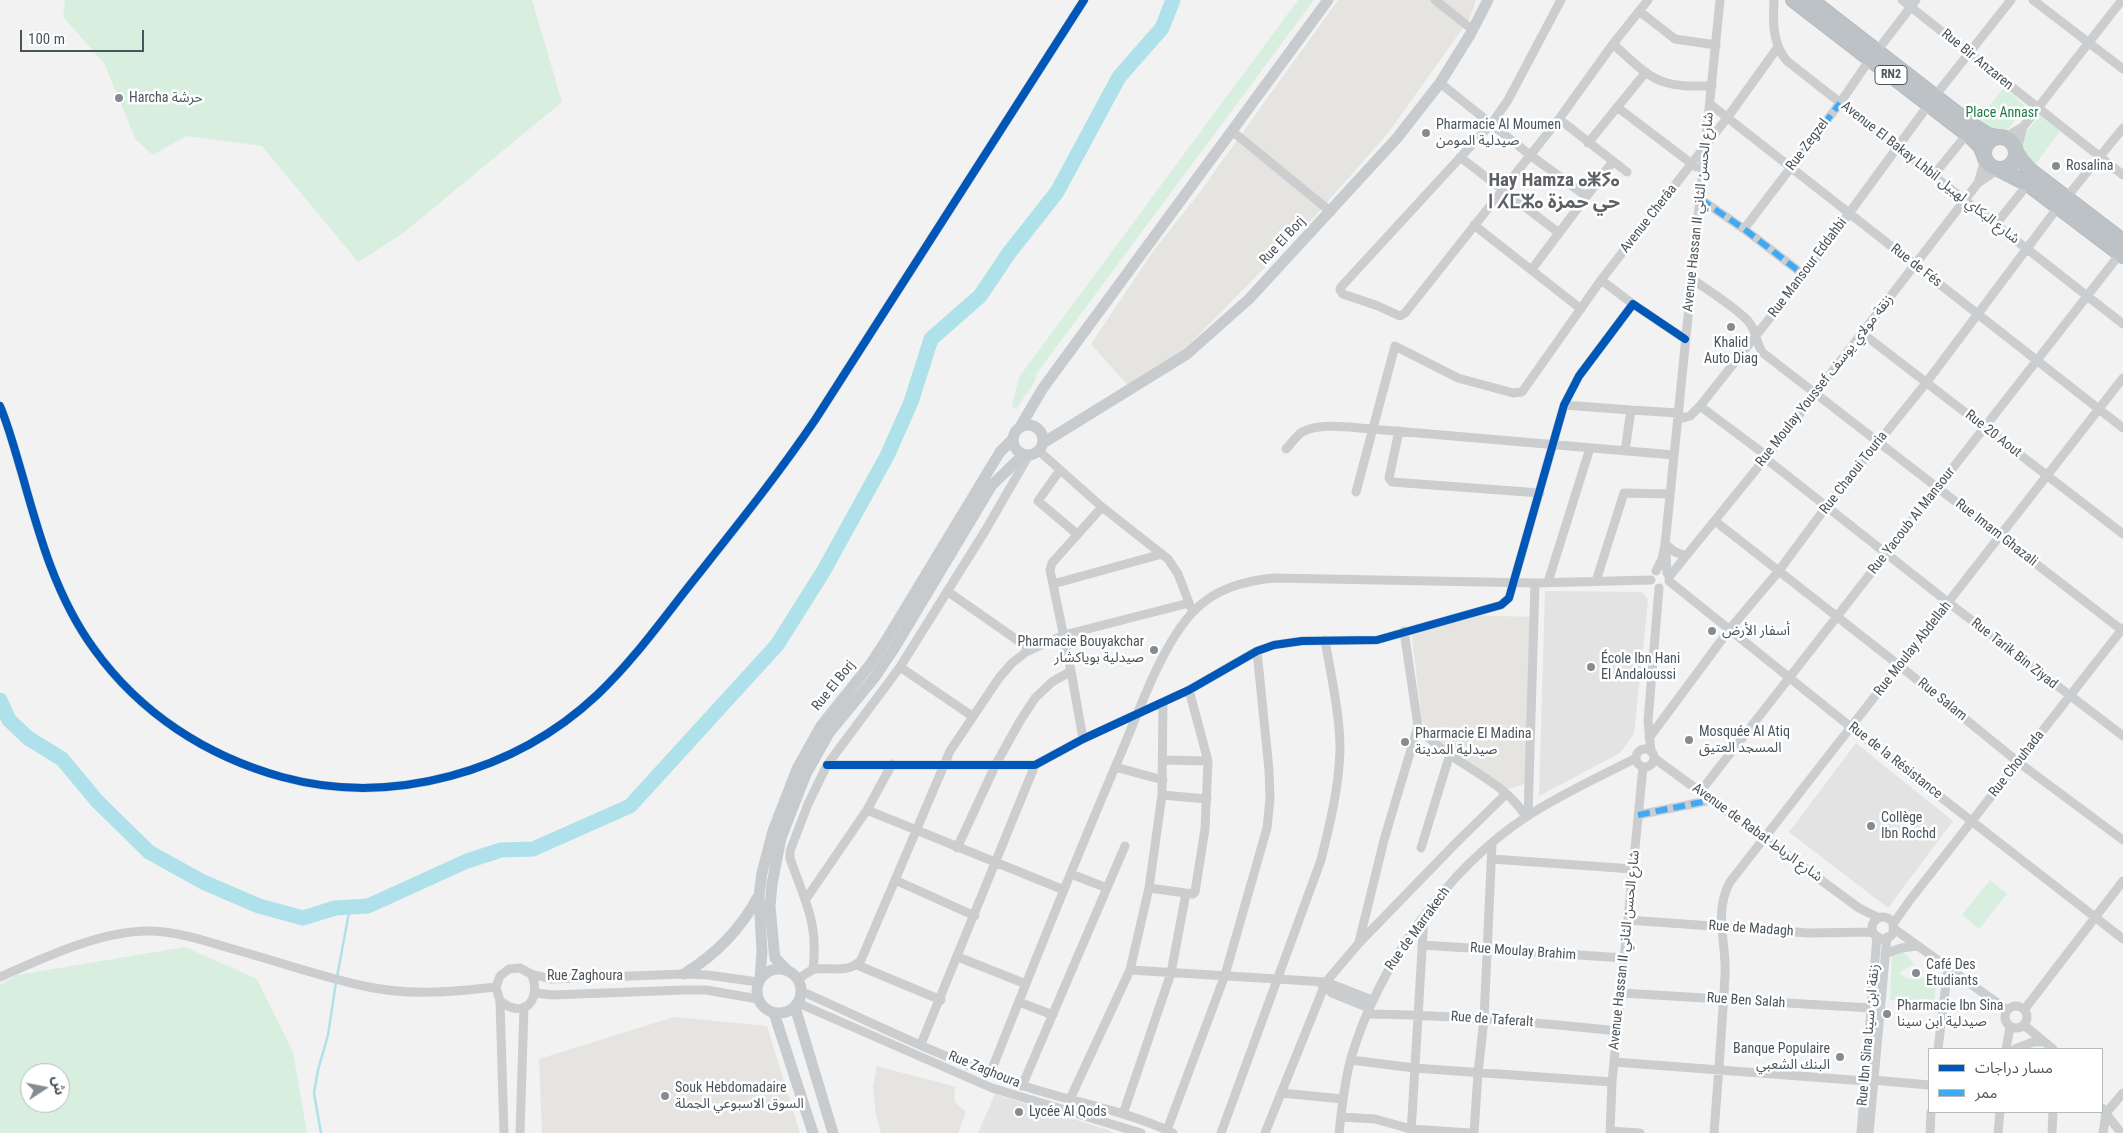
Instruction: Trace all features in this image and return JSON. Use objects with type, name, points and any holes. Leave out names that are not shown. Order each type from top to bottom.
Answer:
[{"type":"highway","name":"RN2","points":[[1793,0],[1874,55],[1932,100],[1988,135],[2000,137],[2013,143],[2016,152],[2025,166],[2062,202],[2122,250]]},
{"type":"highway","name":"RN2","points":[[1812,0],[1874,55]]},
{"type":"highway","name":"RN2","points":[[1932,100],[1980,146],[1990,166],[2062,202]]},
{"type":"highway","points":[[1984,157],[1986,145],[1993,138],[2000,137]]},
{"type":"highway","points":[[1999,170],[2006,169],[2014,162],[2016,152]]},
{"type":"main road","points":[[1020,427],[1030,424],[1039,429],[1043,438],[1033,451],[1015,449],[1012,440],[1013,435],[1044,388],[1328,0]]},
{"type":"main road","name":"Rue El Borj","points":[[786,969],[775,958],[770,914],[772,884],[781,838],[806,774],[829,733],[875,677],[895,647],[992,485],[1033,451],[1187,354],[1250,299],[1382,156],[1440,83],[1473,30],[1488,0]]},
{"type":"main road","name":"Rue El Borj","points":[[759,980],[762,952],[759,895],[767,852],[773,831],[804,754],[833,709],[870,666],[1000,452],[1012,440]]},
{"type":"main road","points":[[684,974],[708,959],[728,940],[750,911],[759,895]]},
{"type":"main road","points":[[786,969],[798,979],[801,991],[796,1005],[786,1012],[774,1013],[764,1008],[758,999],[759,980],[771,970],[786,969]]},
{"type":"main road","points":[[796,1005],[833,1133]]},
{"type":"main road","points":[[774,1013],[813,1133]]},
{"type":"street","points":[[0,406],[42,544],[66,602],[79,626],[110,670],[148,708],[206,748],[239,763],[292,780],[326,785],[389,787],[446,778],[474,769],[500,759],[543,736],[596,696],[623,668],[694,580],[783,467],[815,420],[1084,0]]},
{"type":"street","points":[[1435,0],[1473,30]]},
{"type":"street","points":[[1561,0],[1508,100],[1492,123],[1340,290],[1343,294],[1402,315],[1559,119],[1612,44],[1648,0]]},
{"type":"street","name":"Avenue Hassan II شارع الحسن الثاني","points":[[1654,576],[1662,559],[1665,545],[1720,0]]},
{"type":"street","name":"Avenue El Bakay Lhbil شارع البكاي لهبيل","points":[[1774,0],[1773,23],[1778,47],[1787,61],[2123,324]]},
{"type":"street","name":"Rue Bir Anzaren","points":[[1902,0],[1913,3],[1969,53],[2123,174]]},
{"type":"street","name":"Rue Mansour Eddahbi","points":[[1678,413],[1683,418],[1687,418],[1700,406],[1755,339],[1932,100],[2011,0]]},
{"type":"street","points":[[2033,0],[2123,69]]},
{"type":"street","points":[[2016,152],[2023,127],[2122,0]]},
{"type":"street","name":"Rue Zegzel","points":[[1744,229],[1913,3]]},
{"type":"street","points":[[1639,11],[1674,39],[1716,45]]},
{"type":"street","points":[[1612,44],[1646,72],[1662,81],[1674,84],[1712,86]]},
{"type":"street","name":"Avenue Cherâa","points":[[1372,429],[1395,346],[1458,378],[1513,393],[1522,392],[1601,280],[1727,118],[1778,47]]},
{"type":"street","points":[[1588,143],[1646,72]]},
{"type":"street","points":[[1440,83],[1530,155],[1586,196]]},
{"type":"street","name":"Rue de Fés","points":[[1710,104],[2123,428]]},
{"type":"street","points":[[1617,107],[1703,172]]},
{"type":"street","points":[[1559,119],[1627,172]]},
{"type":"street","points":[[2000,137],[2009,135],[2023,127]]},
{"type":"street","name":"Rue Chaoui Touria","points":[[1649,738],[1729,630],[1778,572],[1826,507],[1926,382],[2062,202],[2123,128]]},
{"type":"street","points":[[1232,132],[1331,212]]},
{"type":"street","points":[[1933,176],[1967,134]]},
{"type":"street","points":[[1978,183],[1984,168],[1984,157]]},
{"type":"street","points":[[1460,158],[1559,233]]},
{"type":"street","points":[[1532,270],[1613,161]]},
{"type":"street","points":[[1978,183],[1999,170]]},
{"type":"street","name":"Rue Moulay Youssef زنقة مولاي يوسف","points":[[1668,577],[1816,394],[1978,183]]},
{"type":"street","points":[[1996,224],[2028,184]]},
{"type":"street","points":[[1700,199],[1744,229],[1804,275]]},
{"type":"street","points":[[1474,225],[1581,309]]},
{"type":"street","name":"Rue Yacoub Al Mansour","points":[[1700,792],[2038,361],[2122,250]]},
{"type":"street","name":"Rue Imam Ghazali","points":[[1692,279],[1749,321],[1762,353],[2122,630]]},
{"type":"street","points":[[1601,280],[1685,339]]},
{"type":"street","points":[[827,765],[1035,765],[1083,739],[1189,690],[1257,651],[1288,642],[1325,640],[1369,641],[1501,605],[1509,598],[1515,581],[1564,405],[1579,376],[1633,304]]},
{"type":"street","name":"Rue 20 Aout","points":[[1862,333],[2123,534]]},
{"type":"street","name":"Rue Moulay Abdellah","points":[[1714,1133],[1726,959],[1721,909],[1724,893],[1730,882],[1765,840],[2123,378]]},
{"type":"street","points":[[1564,405],[1678,413]]},
{"type":"street","name":"Rue Tarik Bin Ziyad","points":[[1700,406],[1886,554],[2123,736]]},
{"type":"street","points":[[1625,451],[1631,410]]},
{"type":"street","points":[[1286,449],[1300,433],[1311,429],[1372,429],[1674,455]]},
{"type":"street","points":[[1356,492],[1372,429]]},
{"type":"street","points":[[1399,432],[1389,478],[1390,481],[1540,493]]},
{"type":"street","points":[[1548,582],[1590,448]]},
{"type":"street","points":[[814,969],[815,934],[806,899],[790,858],[790,850],[808,804],[827,765],[900,667],[1033,451],[1060,470],[1174,566],[1193,612]]},
{"type":"street","points":[[1060,470],[1038,501],[1077,534]]},
{"type":"street","points":[[1596,581],[1622,495],[1626,492],[1669,494]]},
{"type":"street","points":[[1083,739],[1050,570],[1052,563],[1102,506]]},
{"type":"street","name":"Rue Salam","points":[[1715,521],[1900,666],[2018,762],[2123,840]]},
{"type":"street","points":[[1665,545],[1675,552],[1686,556]]},
{"type":"street","points":[[1654,576],[1654,586],[1659,588],[1666,587],[1668,577],[1665,545]]},
{"type":"street","points":[[1053,584],[1162,554]]},
{"type":"street","points":[[990,1074],[1137,715],[1165,655],[1179,631],[1193,612],[1209,599],[1231,586],[1249,581],[1274,578],[1515,581],[1535,583],[1596,581],[1654,576],[1662,570],[1668,577]]},
{"type":"street","name":"Rue de la Résistance","points":[[1668,577],[1729,630],[1789,678],[2123,939]]},
{"type":"street","points":[[1527,816],[1535,583]]},
{"type":"street","points":[[1648,721],[1637,755],[1638,764],[1643,767],[1652,764],[1648,721],[1659,588]]},
{"type":"street","points":[[947,591],[1030,649]]},
{"type":"street","points":[[798,979],[814,969],[835,970],[853,967],[857,965],[864,955],[950,751],[972,716],[1012,663],[1030,649],[1064,635],[1189,603]]},
{"type":"street","name":"Rue Chouhada","points":[[1890,931],[1910,900],[2122,630]]},
{"type":"street","points":[[1359,943],[1384,840],[1418,726],[1404,632]]},
{"type":"street","points":[[1221,1133],[1321,860],[1329,830],[1339,767],[1340,747],[1325,640]]},
{"type":"street","points":[[1170,1132],[1225,975],[1267,828],[1270,799],[1269,770],[1257,651]]},
{"type":"street","points":[[900,667],[972,716]]},
{"type":"street","points":[[957,848],[996,764],[1020,721],[1036,698],[1052,682],[1071,671]]},
{"type":"street","points":[[1149,888],[1186,894],[1195,892],[1207,800],[1208,761],[1189,690]]},
{"type":"street","points":[[1070,1100],[1130,970],[1149,888],[1162,795],[1163,702]]},
{"type":"street","points":[[1418,726],[1432,742],[1506,794],[1527,816]]},
{"type":"street","points":[[1637,755],[1643,749],[1652,755]]},
{"type":"street","points":[[1422,848],[1450,754]]},
{"type":"street","name":"Rue de Marrakech","points":[[1339,1133],[1343,1099],[1351,1060],[1369,1008],[1396,957],[1424,917],[1455,880],[1492,844],[1527,816],[1637,755]]},
{"type":"street","name":"Avenue de Rabat شارع الرباط","points":[[1652,755],[1859,908],[1882,917],[1890,931]]},
{"type":"street","points":[[1163,760],[1208,761]]},
{"type":"street","points":[[806,899],[867,810],[892,764]]},
{"type":"street","points":[[922,1044],[1035,765]]},
{"type":"street","points":[[1115,767],[1163,780]]},
{"type":"street","name":"Avenue Hassan II شارع الحسن الثاني","points":[[1610,1132],[1612,1082],[1643,767]]},
{"type":"street","points":[[1265,1133],[1323,984],[1359,943],[1506,794]]},
{"type":"street","points":[[1162,795],[1207,800]]},
{"type":"street","points":[[1638,815],[1712,800]]},
{"type":"street","points":[[867,810],[1064,890]]},
{"type":"street","points":[[1474,1133],[1484,1019],[1492,844]]},
{"type":"street","points":[[1022,1086],[1125,846]]},
{"type":"street","points":[[1492,858],[1633,869]]},
{"type":"street","points":[[1071,874],[1107,888]]},
{"type":"street","points":[[895,880],[975,916]]},
{"type":"street","points":[[2024,1010],[2123,881]]},
{"type":"street","points":[[1123,1114],[1170,973],[1186,894]]},
{"type":"street","name":"Rue Chouhada","points":[[1874,931],[1882,917],[1910,900]]},
{"type":"street","name":"Avenue de Rabat شارع الرباط","points":[[1859,908],[1874,931]]},
{"type":"street","points":[[1411,1131],[1424,917]]},
{"type":"street","name":"Rue de Madagh","points":[[1628,920],[1809,933],[1890,931]]},
{"type":"street","points":[[0,977],[61,952],[92,942],[117,935],[148,931],[165,932],[207,941],[381,990],[415,992],[496,987],[500,1001],[504,1133]]},
{"type":"street","name":"Rue Ibn Sina زنقة ابن سينا","points":[[1869,1133],[1874,931]]},
{"type":"street","points":[[1890,931],[1914,945],[2007,1010]]},
{"type":"street","name":"Rue Ibn Sina زنقة ابن سينا","points":[[1861,1133],[1885,954],[1890,931]]},
{"type":"street","name":"Rue Moulay Brahim","points":[[1422,945],[1624,958]]},
{"type":"street","points":[[1885,954],[1914,945]]},
{"type":"street","points":[[958,957],[1026,984]]},
{"type":"street","points":[[857,965],[940,1000]]},
{"type":"street","name":"Rue Zaghoura","points":[[496,987],[500,976],[509,969],[520,968],[530,974],[551,980],[684,974],[759,980]]},
{"type":"street","points":[[1938,1048],[1948,968]]},
{"type":"street","points":[[1130,970],[1278,978],[1323,984],[1369,1008]]},
{"type":"street","name":"Rue Zaghoura","points":[[524,1007],[532,1002],[536,994],[536,983],[530,974]]},
{"type":"street","name":"Rue Zaghoura","points":[[536,994],[706,990],[758,999]]},
{"type":"street","name":"Rue Zaghoura","points":[[801,991],[990,1074],[1022,1086],[1123,1114],[1170,1132]]},
{"type":"street","name":"Rue Ben Salah","points":[[1621,992],[1871,1008]]},
{"type":"street","points":[[500,1001],[511,1008],[524,1007],[520,1133]]},
{"type":"street","points":[[1019,1002],[1053,1016]]},
{"type":"street","name":"Rue Zaghoura","points":[[796,1005],[992,1088],[1141,1133]]},
{"type":"street","points":[[2007,1010],[2014,1007],[2024,1010]]},
{"type":"street","name":"Rue de Taferalt","points":[[1369,1008],[1418,1015],[1617,1031]]},
{"type":"street","points":[[2007,1010],[2005,1021],[2010,1027],[2018,1028],[2024,1024],[2026,1018],[2024,1010]]},
{"type":"street","points":[[2024,1024],[2052,1048]]},
{"type":"street","points":[[2006,1048],[2010,1027]]},
{"type":"street","points":[[2018,1048],[2033,1042],[2044,1042]]},
{"type":"street","points":[[1351,1060],[1414,1068],[1612,1082]]},
{"type":"street","points":[[1614,1062],[1928,1085]]},
{"type":"street","points":[[1281,1093],[1343,1099]]},
{"type":"street","points":[[2103,1133],[2104,1111],[2123,1093]]},
{"type":"street","points":[[2104,1111],[2121,1133]]},
{"type":"street","points":[[1930,1133],[1931,1113]]},
{"type":"street","points":[[1998,1133],[2000,1113]]},
{"type":"street","points":[[2052,1133],[2053,1113]]},
{"type":"street","points":[[1341,1117],[1375,1119],[1411,1131],[1470,1133]]},
{"type":"street","points":[[1610,1132],[1640,1133]]},
{"type":"shaded area","points":[[1338,0],[1476,0],[1470,18],[1388,133],[1316,215],[1184,350],[1128,386],[1091,344],[1154,250],[1197,196]]},
{"type":"shaded area","name":"École Ibn Hani El Andaloussi","points":[[1545,591],[1642,592],[1648,600],[1634,734],[1620,753],[1539,796]]},
{"type":"shaded area","points":[[1464,615],[1533,617],[1530,782],[1506,790],[1429,736],[1422,720],[1411,630]]},
{"type":"shaded area","name":"Collège Ibn Rochd","points":[[1856,743],[1953,821],[1888,908],[1789,832]]},
{"type":"shaded area","name":"Souk Hebdomadaire السوق الاسبوعي الجملة","points":[[674,1017],[767,1026],[800,1133],[542,1133],[539,1059]]},
{"type":"shaded area","points":[[877,1066],[956,1087],[954,1092],[955,1102],[966,1112],[958,1133],[881,1133],[876,1115],[873,1087]]},
{"type":"shaded area","name":"Lycée Al Qods","points":[[995,1094],[1108,1130],[1114,1133],[978,1133]]},
{"type":"green space","points":[[65,0],[532,0],[562,102],[402,234],[358,262],[262,146],[186,136],[153,155],[136,140],[104,63],[63,17]]},
{"type":"green space","points":[[1298,0],[1314,0],[1037,373],[1034,383],[1016,410],[1012,406],[1019,377]]},
{"type":"green space","name":"Place Annasr","points":[[2004,87],[2026,107],[2008,129],[1989,129],[1978,120]]},
{"type":"green space","name":"Place Annasr","points":[[2040,115],[2060,131],[2035,165],[2025,157],[2022,138]]},
{"type":"green space","points":[[1990,880],[2007,894],[1979,929],[1962,915]]},
{"type":"green space","points":[[185,947],[257,979],[293,1052],[307,1133],[0,1133],[0,985],[17,975]]},
{"type":"green space","points":[[1904,952],[1914,964],[1899,973],[1910,979],[1923,977],[1936,982],[1934,1004],[1890,1000],[1892,953]]},
{"type":"waterway","points":[[0,700],[9,720],[28,738],[62,759],[97,801],[149,852],[203,882],[259,906],[303,918],[335,908],[368,906],[467,861],[501,850],[533,849],[630,806],[777,645],[823,572],[887,456],[911,402],[931,339],[980,296],[1009,253],[1057,192],[1119,77],[1162,28],[1173,0]]},
{"type":"waterway","points":[[337,977],[350,907]]},
{"type":"waterway","points":[[321,1133],[314,1093],[318,1070],[328,1035],[336,982]]},
{"type":"marked path","points":[[1791,168],[1840,103]]},
{"type":"marked path","points":[[1700,199],[1744,229],[1804,275]]},
{"type":"marked path","points":[[1638,815],[1712,800]]},
{"type":"cycle path","points":[[0,406],[12,439],[42,542],[69,608],[94,649],[112,672],[132,693],[177,729],[201,744],[254,768],[282,777],[324,785],[366,788],[408,785],[450,776],[490,763],[529,745],[564,722],[597,695],[635,654],[740,522],[815,420],[1084,0]]},
{"type":"cycle path","points":[[827,765],[1035,765],[1083,739],[1189,690],[1257,651],[1274,645],[1302,641],[1377,640],[1501,605],[1509,598],[1564,405],[1579,376],[1633,304],[1685,339]]},
{"type":"place","name":"Harcha حرشة","points":[[119,98]]},
{"type":"place","name":"Pharmacie Al Moumen صيدلية المومن","points":[[1426,133]]},
{"type":"place","name":"Rosalina","points":[[2056,166]]},
{"type":"place","name":"Khalid Auto Diag","points":[[1731,327]]},
{"type":"place","name":"أسفار الأرض","points":[[1712,631]]},
{"type":"place","name":"Pharmacie Bouyakchar صيدلية بوياكشار","points":[[1154,650]]},
{"type":"place","name":"École Ibn Hani El Andaloussi","points":[[1591,667]]},
{"type":"place","name":"Mosquée Al Atiq المسجد العتيق","points":[[1689,740]]},
{"type":"place","name":"Pharmacie El Madina صيدلية المدينة","points":[[1405,742]]},
{"type":"place","name":"Collège Ibn Rochd","points":[[1871,826]]},
{"type":"place","name":"Café Des Etudiants","points":[[1916,973]]},
{"type":"place","name":"Pharmacie Ibn Sina صيدلية ابن سينا","points":[[1887,1014]]},
{"type":"place","name":"Banque Populaire البنك الشعبي","points":[[1840,1057]]},
{"type":"place","name":"Souk Hebdomadaire السوق الاسبوعي الجملة","points":[[665,1096]]},
{"type":"place","name":"Lycée Al Qods","points":[[1019,1112]]},
{"type":"district","name":"Hay Hamza ⴰⵥⵢⴰ ⵏ ⵃⵎⵣⴰ حي حمزة","points":[[1554,192]]}]
